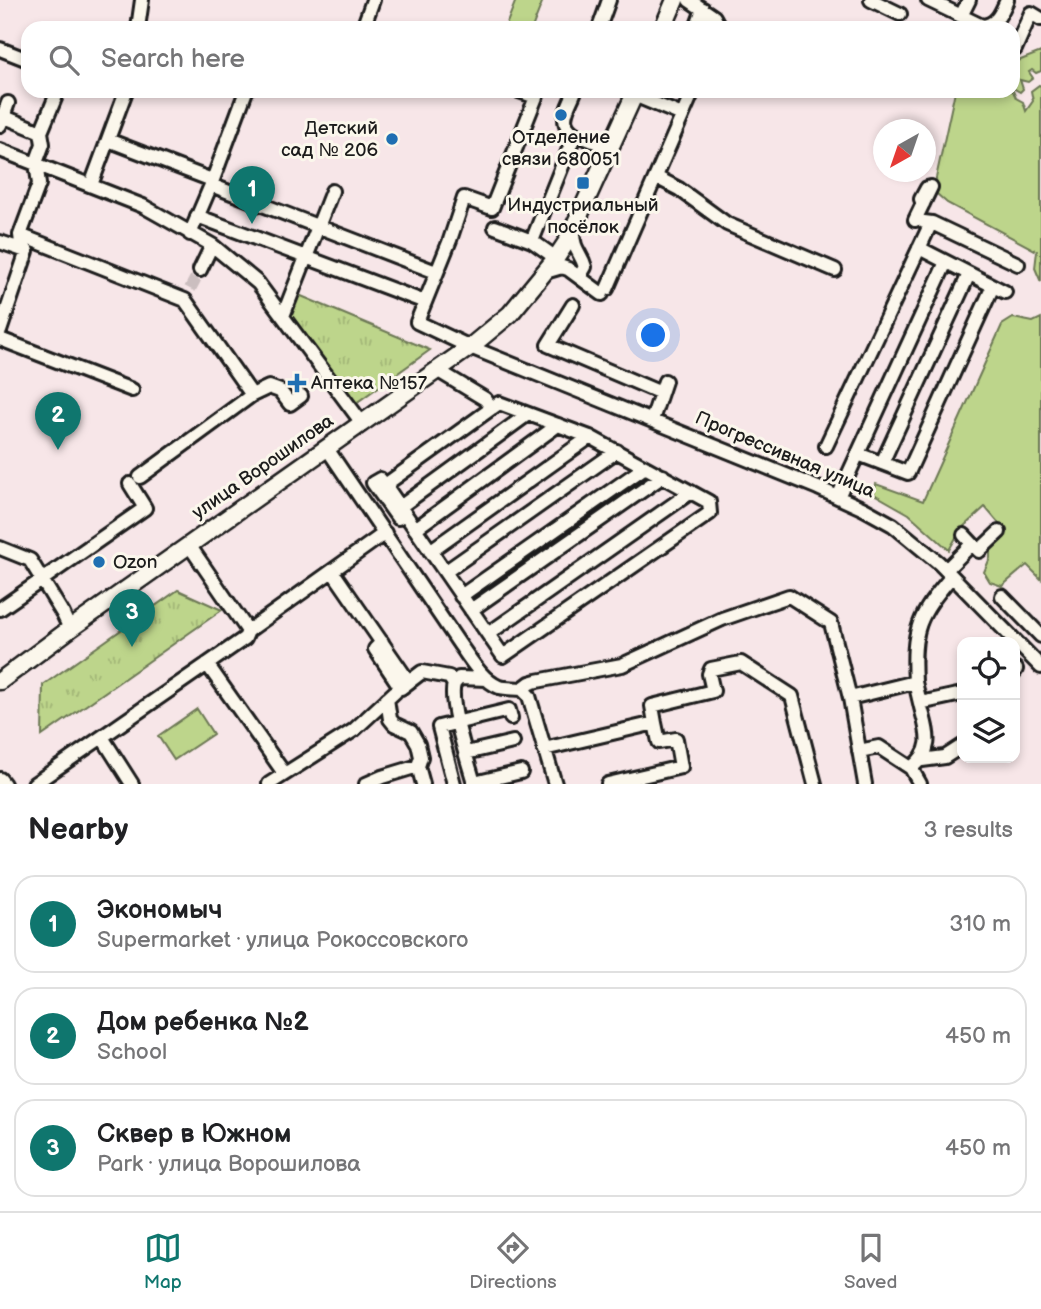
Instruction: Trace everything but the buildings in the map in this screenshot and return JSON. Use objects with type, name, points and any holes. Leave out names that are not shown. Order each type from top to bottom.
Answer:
[{"type":"main road","points":[[666,21],[675,0]]},
{"type":"main road","name":"улица Ворошилова","points":[[0,681],[470,347],[510,314],[556,258],[576,224],[633,98]]},
{"type":"street","points":[[139,21],[142,0]]},
{"type":"street","points":[[366,21],[373,0]]},
{"type":"street","points":[[689,0],[704,7],[716,21]]},
{"type":"street","points":[[872,0],[900,14]]},
{"type":"street","points":[[928,0],[972,21]]},
{"type":"street","points":[[961,16],[969,0]]},
{"type":"street","points":[[996,21],[1007,0]]},
{"type":"street","points":[[601,21],[607,1]]},
{"type":"street","points":[[1020,37],[1031,13],[1041,19]]},
{"type":"street","points":[[0,49],[21,57]]},
{"type":"street","points":[[27,251],[21,243],[20,235],[39,184],[36,163],[43,144],[41,132],[55,98]]},
{"type":"street","points":[[91,185],[123,98]]},
{"type":"street","points":[[190,233],[243,98]]},
{"type":"street","points":[[197,216],[425,302],[464,198],[492,208],[535,98]]},
{"type":"street","points":[[573,98],[565,121],[566,127],[610,151]]},
{"type":"street","points":[[646,98],[682,115]]},
{"type":"street","points":[[545,272],[562,267],[604,291],[690,98]]},
{"type":"street","points":[[8,103],[1,119],[41,132]]},
{"type":"street","points":[[532,242],[575,134]]},
{"type":"street","points":[[108,140],[318,228],[436,272]]},
{"type":"street","points":[[0,150],[143,206],[212,245],[258,283],[362,423]]},
{"type":"street","points":[[656,177],[679,189],[727,224],[835,270]]},
{"type":"street","points":[[283,316],[332,191]]},
{"type":"street","points":[[825,446],[919,248],[923,205]]},
{"type":"street","points":[[923,222],[1018,264]]},
{"type":"street","points":[[576,224],[575,247],[585,267],[579,277]]},
{"type":"street","points":[[495,227],[532,242],[556,258]]},
{"type":"street","points":[[20,235],[187,294],[252,395]]},
{"type":"street","points":[[0,242],[27,251]]},
{"type":"street","points":[[200,270],[212,245]]},
{"type":"street","points":[[858,454],[908,473],[999,289],[919,248]]},
{"type":"street","points":[[0,331],[27,251]]},
{"type":"street","points":[[838,497],[946,262]]},
{"type":"street","points":[[882,463],[969,274]]},
{"type":"street","name":"Прогрессивная улица","points":[[425,302],[417,322],[470,347],[838,497],[893,525],[949,573],[1041,667]]},
{"type":"street","points":[[573,305],[548,345],[663,387],[652,420]]},
{"type":"street","points":[[0,339],[132,390]]},
{"type":"street","points":[[438,370],[485,399],[492,408]]},
{"type":"street","points":[[0,609],[145,508],[135,481],[252,395],[269,387],[280,391],[289,404],[300,396]]},
{"type":"street","points":[[402,510],[503,656],[710,513],[709,502],[617,451],[590,437],[499,403],[385,485],[380,479],[373,483],[398,518],[402,510],[528,414]]},
{"type":"street","points":[[415,529],[558,425]]},
{"type":"street","points":[[430,551],[590,437]]},
{"type":"street","points":[[326,447],[460,645],[487,679],[499,687],[522,689],[537,681],[622,664],[722,619],[789,596],[831,623],[850,698],[865,784]]},
{"type":"street","points":[[445,572],[617,451]]},
{"type":"street","points":[[461,596],[645,467]]},
{"type":"street","points":[[471,610],[663,476]]},
{"type":"street","points":[[488,634],[691,492]]},
{"type":"street","points":[[920,784],[916,764],[927,749],[928,738],[915,682],[917,629],[928,605],[968,539],[979,551],[999,532]]},
{"type":"street","points":[[34,784],[244,638],[248,631],[385,533]]},
{"type":"street","points":[[189,545],[248,631]]},
{"type":"street","points":[[0,548],[30,560],[70,629]]},
{"type":"street","points":[[333,572],[409,682],[422,672],[454,680],[487,679]]},
{"type":"street","points":[[1002,596],[1041,636]]},
{"type":"street","points":[[608,784],[681,767],[676,739],[659,742],[652,706],[713,691],[709,674],[711,669],[741,663],[792,696],[815,784]]},
{"type":"street","points":[[207,664],[284,773]]},
{"type":"street","points":[[454,680],[452,697],[474,783],[520,772]]},
{"type":"street","points":[[850,698],[915,682]]},
{"type":"street","points":[[522,689],[529,696],[555,784]]},
{"type":"street","points":[[920,703],[957,695]]},
{"type":"street","points":[[269,784],[354,730],[391,696],[390,719],[411,732],[418,744],[421,757],[418,766],[422,784]]},
{"type":"street","points":[[454,784],[439,727],[509,710],[511,718]]},
{"type":"street","points":[[544,749],[655,723]]},
{"type":"street","points":[[102,737],[132,784]]},
{"type":"street","points":[[466,753],[513,742]]},
{"type":"street","points":[[859,751],[880,747],[916,764],[946,757],[957,749]]},
{"type":"street","points":[[366,784],[418,766]]},
{"type":"street","points":[[0,779],[4,784]]},
{"type":"green space","points":[[516,0],[543,0],[535,21],[508,21]]},
{"type":"green space","points":[[1041,52],[1041,71],[1029,72],[1033,78],[1028,82],[1020,80],[1020,60]]},
{"type":"green space","points":[[1039,85],[1041,282],[1035,268],[1037,251],[947,203],[937,194],[936,178],[953,98],[1016,98],[1023,102],[1026,111],[1033,101],[1031,91]]},
{"type":"green space","points":[[294,293],[430,350],[356,403],[287,311]]},
{"type":"green space","points":[[1013,318],[1033,322],[1041,318],[1041,579],[1027,565],[1002,586],[990,582],[984,572],[990,558],[990,549],[1007,533],[985,507],[961,529],[949,550],[909,514],[874,494],[876,484],[923,501],[1002,325]]},
{"type":"green space","points":[[178,590],[222,610],[42,736],[43,685]]},
{"type":"green space","points":[[197,709],[213,734],[174,760],[158,736]]},
{"type":"tunnel","points":[[190,289],[200,270]]},
{"type":"place","name":"Отделение связи 680051","points":[[561,115]]},
{"type":"place","name":"Детский сад № 206","points":[[392,139]]},
{"type":"place","name":"Индустриальный посёлок","points":[[583,183]]},
{"type":"place","name":"Экономыч","points":[[252,224]]},
{"type":"place","name":"Аптека №157","points":[[297,383]]},
{"type":"place","name":"Дом ребенка №2","points":[[58,450]]},
{"type":"place","name":"Ozon","points":[[99,562]]},
{"type":"place","name":"Сквер в Южном","points":[[132,647]]}]
